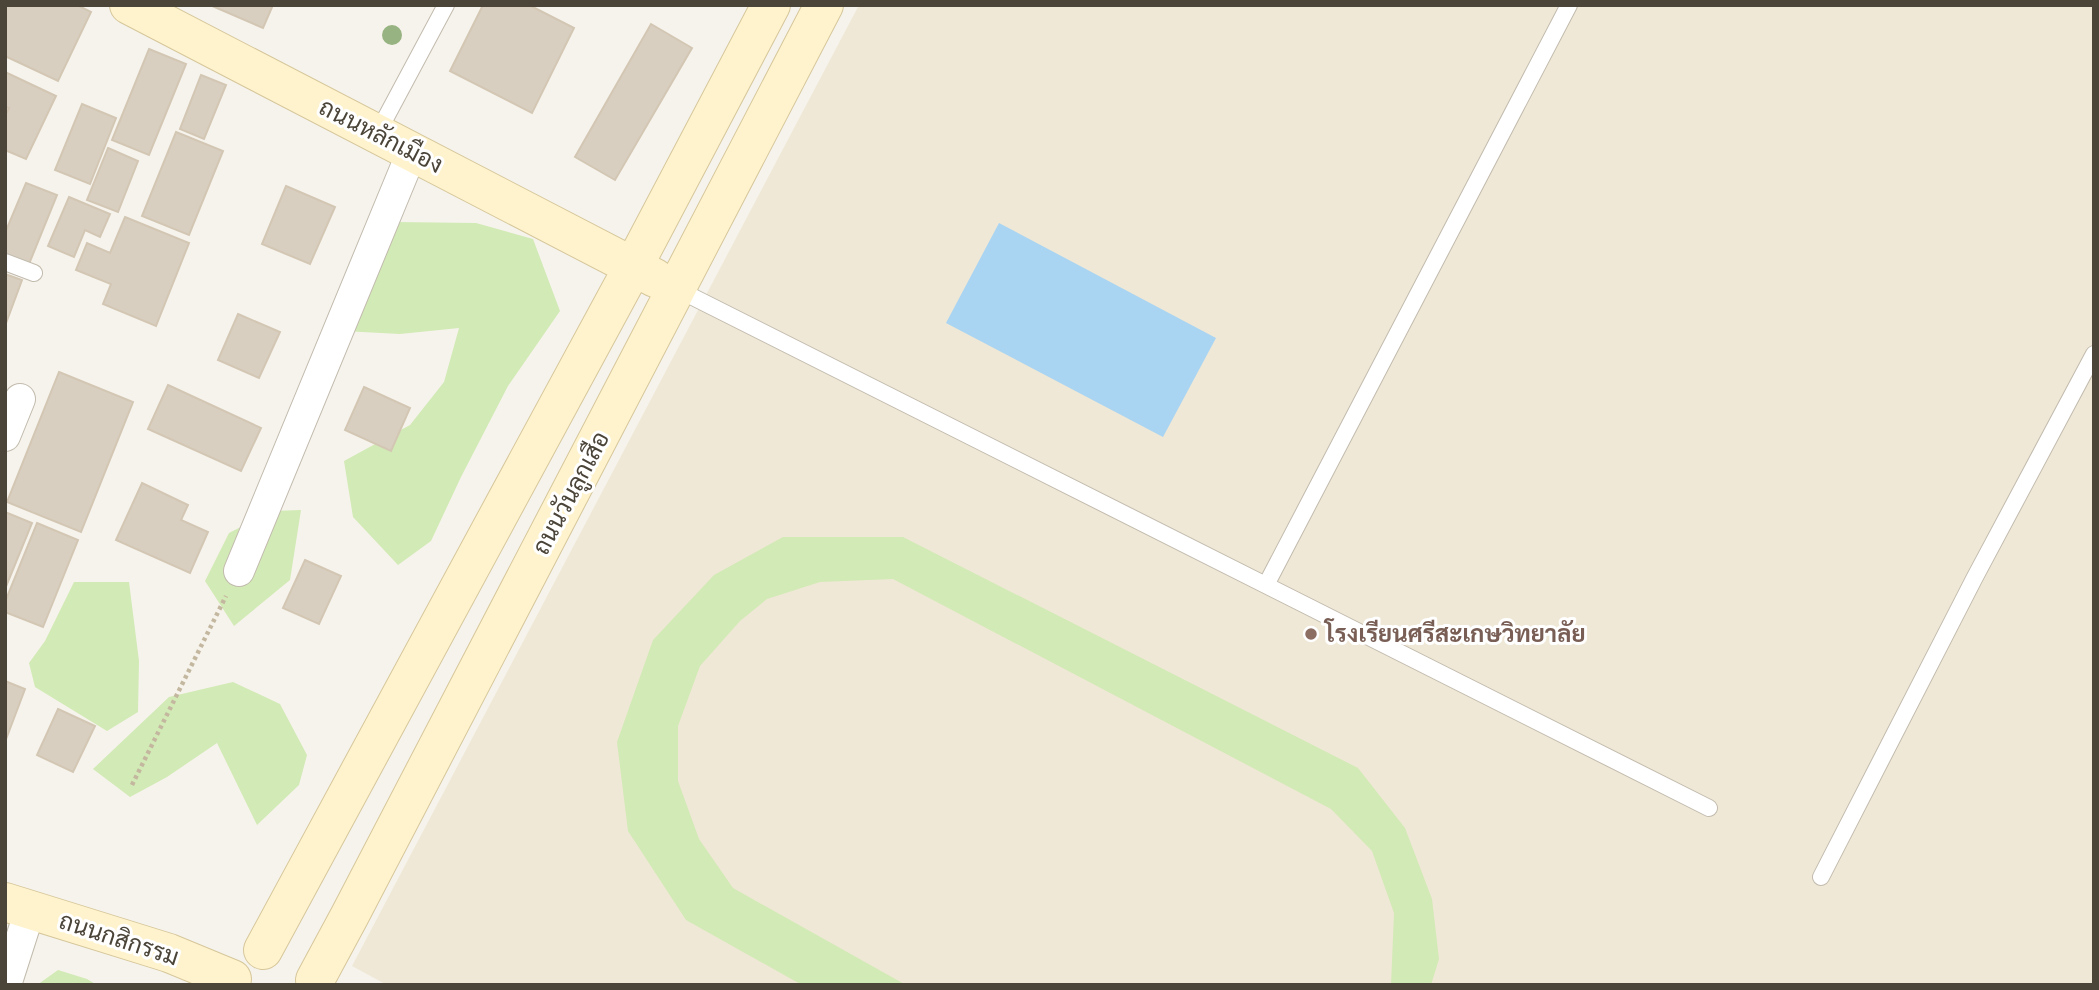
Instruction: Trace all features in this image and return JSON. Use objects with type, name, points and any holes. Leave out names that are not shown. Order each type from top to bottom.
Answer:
[{"type":"street","name":"ถนนหลักเมือง","points":[[129,5],[677,289]]},
{"type":"street","points":[[263,950],[633,267],[771,5]]},
{"type":"street","name":"ถนนวันลูกเสือ","points":[[315,982],[824,5]]},
{"type":"street","points":[[239,571],[412,152]]},
{"type":"street","points":[[5,436],[20,399]]},
{"type":"street","points":[[6,985],[18,906]]},
{"type":"street","name":"ถนนกสิกรรม","points":[[18,906],[169,953],[231,982]]},
{"type":"street","points":[[231,982],[236,969],[244,961],[263,950],[276,949],[300,958],[309,968],[315,982]]},
{"type":"lane","points":[[377,134],[446,5]]},
{"type":"lane","points":[[1266,586],[1569,5]]},
{"type":"lane","points":[[5,262],[34,273]]},
{"type":"lane","points":[[677,289],[1709,808]]},
{"type":"lane","points":[[1821,877],[1975,577],[2094,354]]},
{"type":"path","points":[[132,785],[239,571]]},
{"type":"shaded area","name":"โรงเรียนศรีสะเกษวิทยาลัย","points":[[859,5],[2094,5],[2094,985],[387,985],[352,966]]},
{"type":"green space","points":[[395,222],[476,223],[533,239],[560,311],[508,386],[431,541],[398,565],[353,517],[344,461],[410,425],[444,382],[459,328],[400,334],[343,331]]},
{"type":"green space","points":[[301,510],[290,580],[234,626],[205,581],[229,533],[272,511]]},
{"type":"green space","points":[[783,537],[903,537],[1358,768],[1405,828],[1432,899],[1439,959],[1431,985],[1391,985],[1394,913],[1372,851],[1331,809],[893,579],[820,582],[767,599],[740,621],[700,666],[678,726],[678,781],[699,839],[733,888],[906,985],[802,985],[686,920],[628,831],[617,742],[653,640],[714,575]]},
{"type":"green space","points":[[74,582],[129,582],[139,661],[138,712],[107,731],[35,687],[29,663],[45,641]]},
{"type":"green space","points":[[233,682],[280,704],[307,755],[299,785],[257,825],[217,743],[167,777],[130,797],[93,769],[169,697]]},
{"type":"green space","points":[[58,970],[87,979],[97,985],[37,985]]},
{"type":"water","points":[[999,223],[1216,338],[1163,437],[946,323]]},
{"type":"building","points":[[5,5],[77,5],[91,12],[58,81],[5,56]]},
{"type":"building","points":[[210,5],[273,5],[263,28]]},
{"type":"building","points":[[483,5],[529,5],[574,28],[532,113],[450,71]]},
{"type":"building","points":[[651,24],[692,48],[615,180],[575,157]]},
{"type":"building","points":[[149,49],[186,64],[149,155],[112,140]]},
{"type":"building","points":[[5,72],[56,96],[26,159],[5,150],[5,116],[9,108],[5,107]]},
{"type":"building","points":[[201,75],[226,85],[204,139],[180,129]]},
{"type":"building","points":[[82,104],[116,118],[90,184],[55,170]]},
{"type":"building","points":[[176,132],[223,151],[189,235],[142,216]]},
{"type":"building","points":[[108,148],[138,161],[118,212],[87,200]]},
{"type":"building","points":[[26,183],[57,195],[29,264],[5,254],[5,233]]},
{"type":"building","points":[[286,186],[335,207],[310,264],[262,244]]},
{"type":"building","points":[[69,197],[110,214],[100,237],[85,230],[74,257],[48,246]]},
{"type":"building","points":[[125,217],[189,243],[156,326],[103,304],[111,284],[76,270],[87,243],[110,253]]},
{"type":"building","points":[[5,274],[22,280],[5,326]]},
{"type":"building","points":[[238,314],[280,332],[259,378],[218,360]]},
{"type":"building","points":[[59,372],[133,402],[81,532],[7,502]]},
{"type":"building","points":[[168,385],[261,428],[241,471],[148,429]]},
{"type":"building","points":[[364,387],[410,408],[391,451],[345,430]]},
{"type":"building","points":[[142,483],[188,505],[181,520],[208,532],[190,573],[116,540]]},
{"type":"building","points":[[5,512],[32,523],[5,589]]},
{"type":"building","points":[[37,523],[78,540],[43,627],[5,612],[5,602]]},
{"type":"building","points":[[305,560],[341,576],[319,624],[283,608]]},
{"type":"building","points":[[5,681],[25,689],[5,742]]},
{"type":"building","points":[[58,709],[95,726],[73,772],[37,755]]},
{"type":"place","name":"โรงเรียนศรีสะเกษวิทยาลัย","points":[[1311,634]]}]
